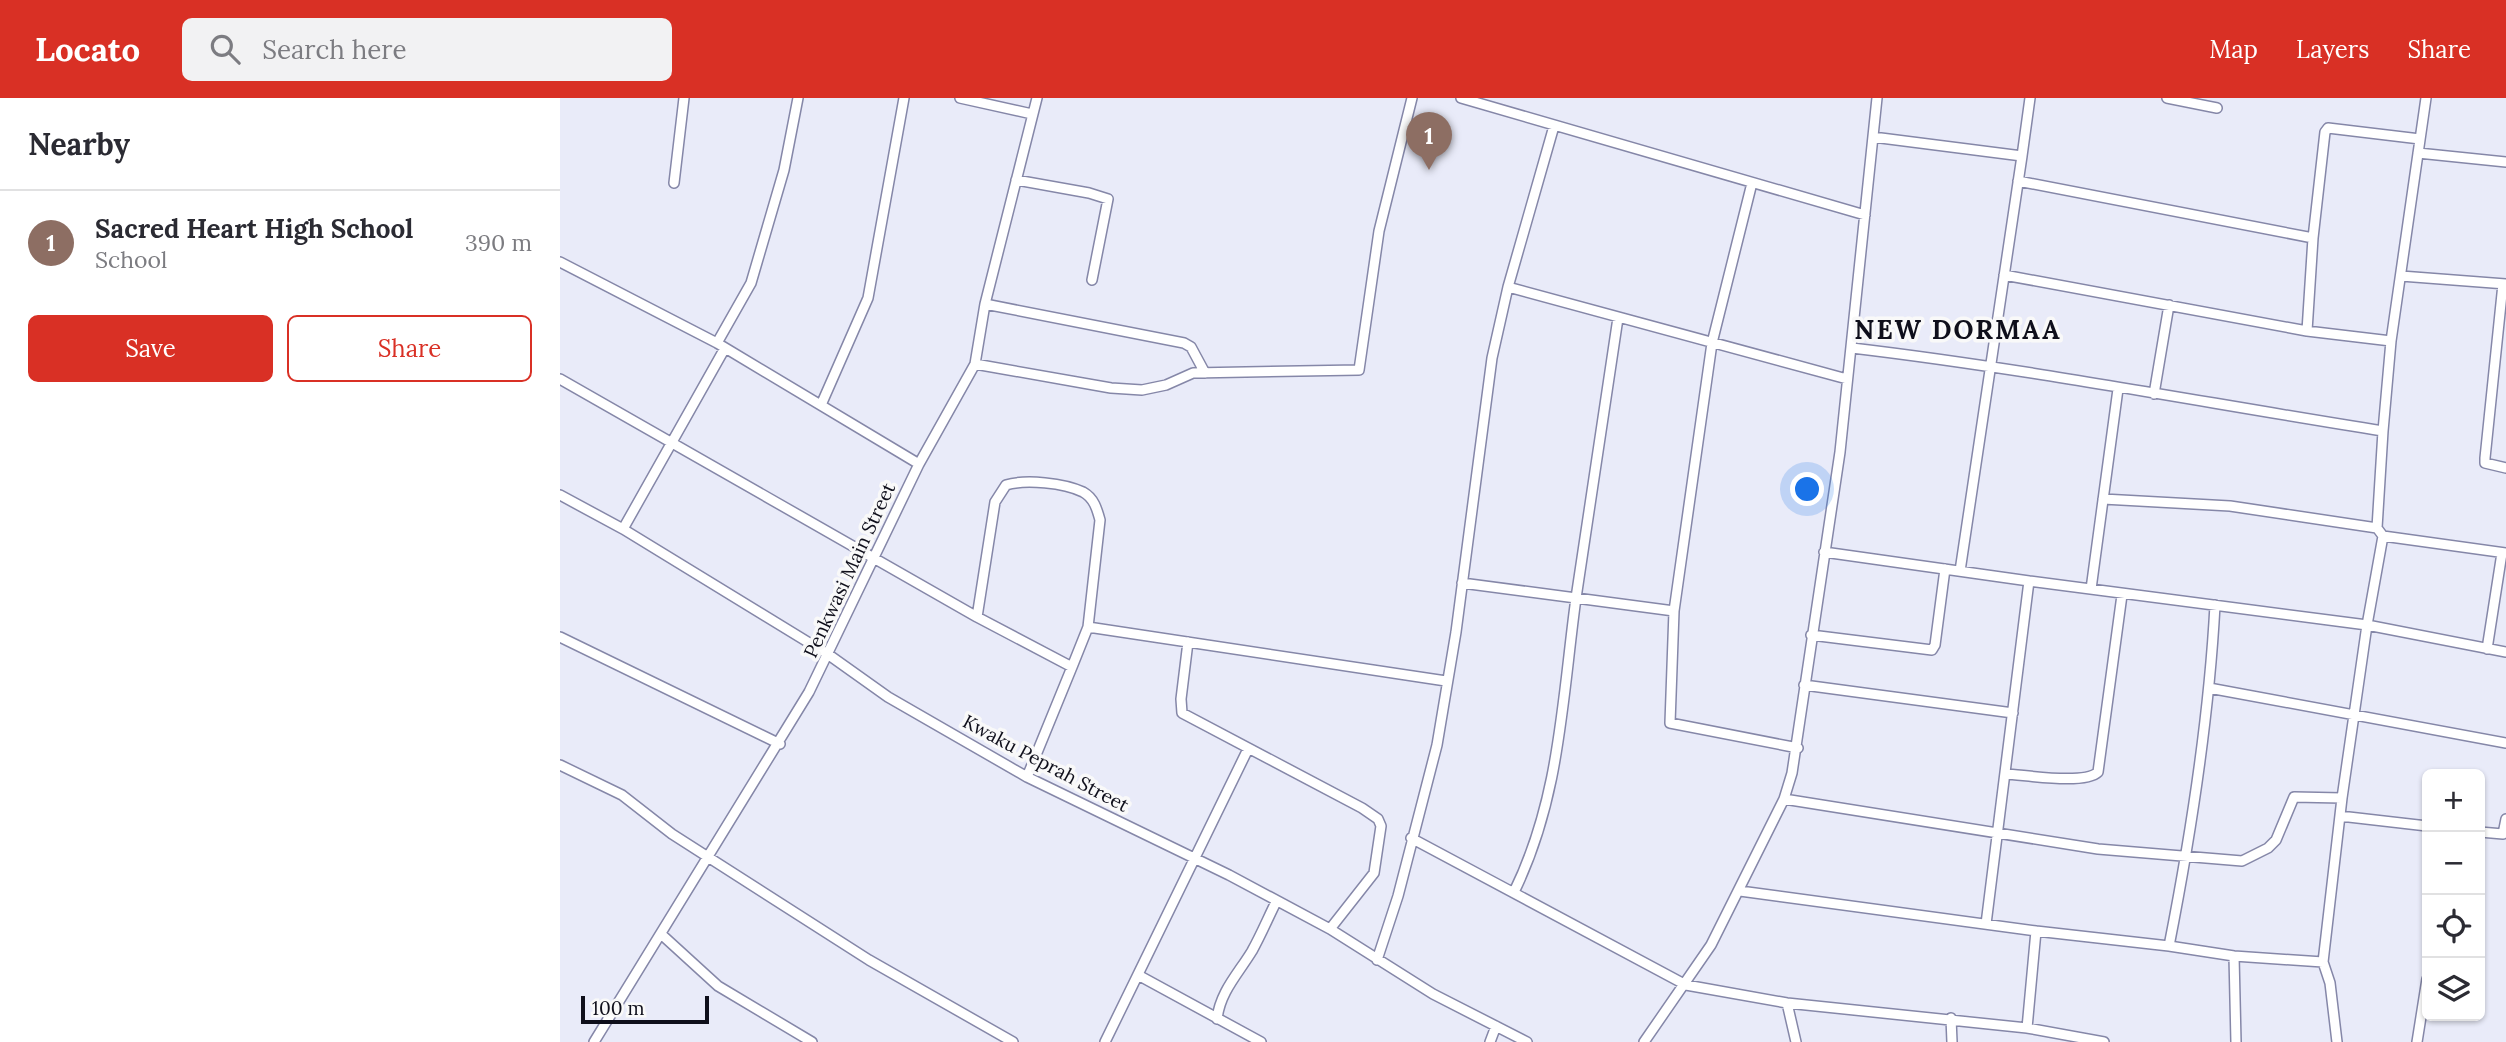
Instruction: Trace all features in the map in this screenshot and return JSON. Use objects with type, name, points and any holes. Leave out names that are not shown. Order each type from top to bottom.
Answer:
[{"type":"street","points":[[674,183],[684,98]]},
{"type":"street","points":[[623,529],[672,443],[751,283],[784,170],[798,98]]},
{"type":"street","points":[[821,405],[868,298],[904,98]]},
{"type":"street","points":[[960,98],[1032,114]]},
{"type":"street","name":"Penkwasi Main Street","points":[[594,1042],[708,855],[780,744],[829,656],[919,464],[975,364],[985,304],[1037,98]]},
{"type":"street","points":[[975,364],[1111,388],[1132,389],[1166,385],[1194,373],[1359,370],[1379,232],[1412,98]]},
{"type":"street","points":[[1461,98],[1864,215]]},
{"type":"street","points":[[1644,1042],[1686,985],[1740,891],[1784,799],[1798,748],[1804,685],[1852,348],[1877,98]]},
{"type":"street","points":[[1960,571],[2030,98]]},
{"type":"street","points":[[2168,98],[2217,108]]},
{"type":"street","points":[[2337,1042],[2330,983],[2323,962],[2342,798],[2380,532],[2383,431],[2391,341],[2426,98]]},
{"type":"street","points":[[1377,960],[1398,896],[1437,745],[1492,358],[1508,288],[1554,126]]},
{"type":"street","points":[[2307,331],[2313,238],[2325,132],[2328,128],[2420,139]]},
{"type":"street","points":[[1873,137],[2022,156]]},
{"type":"street","points":[[2418,153],[2506,162]]},
{"type":"street","points":[[1016,180],[1108,199],[1092,280]]},
{"type":"street","points":[[2018,181],[2313,238]]},
{"type":"street","points":[[1752,183],[1712,343],[1674,611],[1670,723],[1798,748]]},
{"type":"street","points":[[560,262],[721,346],[919,464]]},
{"type":"street","points":[[2004,275],[2307,331],[2391,341]]},
{"type":"street","points":[[2401,276],[2504,284],[2485,458],[2486,463],[2491,466],[2506,468]]},
{"type":"street","points":[[1508,288],[1847,379]]},
{"type":"street","points":[[985,304],[1184,342],[1191,347],[1205,373]]},
{"type":"street","points":[[2154,394],[2169,305]]},
{"type":"street","points":[[1514,892],[1536,844],[1553,786],[1576,598],[1618,318]]},
{"type":"street","points":[[1852,348],[1991,364],[2118,389],[2383,431]]},
{"type":"street","points":[[560,379],[977,617],[1072,667]]},
{"type":"street","points":[[2091,589],[2118,389]]},
{"type":"street","points":[[977,617],[995,502],[1006,485],[1036,484],[1084,493],[1095,504],[1100,520],[1088,627],[1027,777]]},
{"type":"street","name":"Kwaku Peprah Street","points":[[560,495],[623,529],[829,656],[888,697],[1027,777],[1193,857],[1330,929],[1433,994],[1527,1042]]},
{"type":"street","points":[[2103,499],[2230,506],[2504,553],[2487,649]]},
{"type":"street","points":[[1824,552],[2122,595],[2367,625],[2506,652]]},
{"type":"street","points":[[1811,635],[1932,650],[1935,645],[1945,569]]},
{"type":"street","points":[[1986,924],[2029,581]]},
{"type":"street","points":[[1462,583],[1674,611]]},
{"type":"street","points":[[2006,774],[2078,778],[2098,772],[2122,595]]},
{"type":"street","points":[[2169,946],[2186,856],[2209,688],[2215,606]]},
{"type":"street","points":[[1088,627],[1446,681]]},
{"type":"street","points":[[560,636],[780,744]]},
{"type":"street","points":[[1188,642],[1181,699],[1182,713],[1362,808],[1381,826],[1374,873],[1330,929]]},
{"type":"street","points":[[1804,685],[2013,713]]},
{"type":"street","points":[[2209,688],[2506,743]]},
{"type":"street","points":[[1105,1042],[1248,749]]},
{"type":"street","points":[[560,765],[622,795],[672,834],[869,960],[1013,1042]]},
{"type":"street","points":[[1784,799],[2098,849],[2249,860],[2276,840],[2294,797],[2342,798]]},
{"type":"street","points":[[2340,816],[2422,825]]},
{"type":"street","points":[[2485,832],[2504,834],[2506,819]]},
{"type":"street","points":[[1411,838],[1686,985],[1787,1003],[1951,1018],[2104,1042]]},
{"type":"street","points":[[1740,891],[2234,956],[2323,962]]},
{"type":"street","points":[[1217,1019],[1219,1004],[1227,987],[1253,949],[1276,902]]},
{"type":"street","points":[[2027,1028],[2036,931]]},
{"type":"street","points":[[661,934],[687,961],[718,986],[812,1042]]},
{"type":"street","points":[[2234,956],[2236,1042]]},
{"type":"street","points":[[1138,975],[1261,1042]]},
{"type":"street","points":[[1787,1003],[1796,1042]]},
{"type":"street","points":[[2417,1042],[2422,1010]]},
{"type":"street","points":[[1951,1018],[1952,1042]]},
{"type":"street","points":[[1490,1042],[1496,1026]]},
{"type":"place","name":"Sacred Heart High School","points":[[1429,170]]},
{"type":"district","name":"NEW DORMAA","points":[[1958,330]]}]
